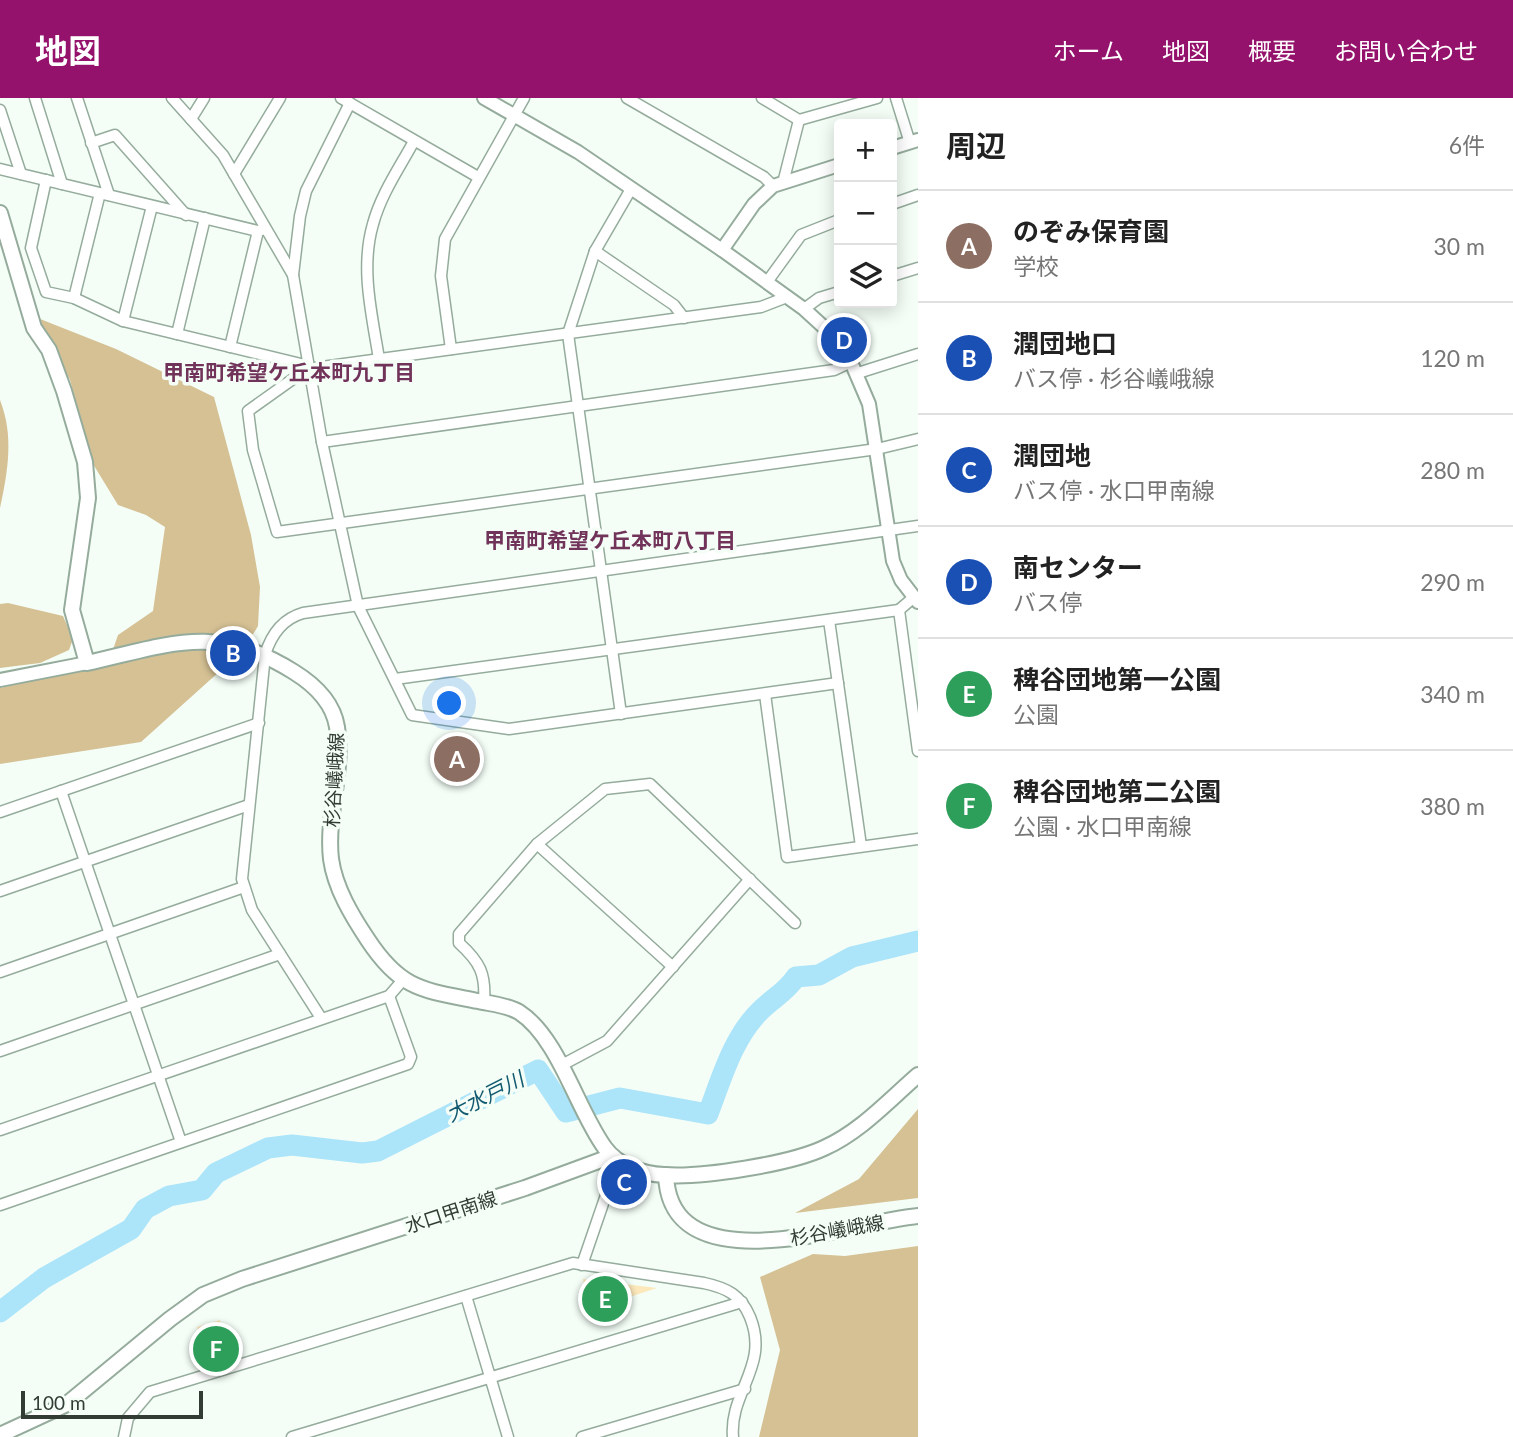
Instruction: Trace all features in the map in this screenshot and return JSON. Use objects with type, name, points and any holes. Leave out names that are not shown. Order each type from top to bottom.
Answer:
[{"type":"main road","points":[[0,213],[34,328],[48,350],[64,391],[85,462],[88,498],[72,610],[87,663]]},
{"type":"main road","name":"杉谷嶬峨線","points":[[87,663],[202,640],[221,640],[265,655],[309,682],[331,707],[337,726],[339,757],[331,859],[338,887],[368,941],[386,966],[402,981]]},
{"type":"main road","points":[[402,981],[517,1011],[528,1020],[560,1066],[583,1109],[615,1158],[633,1169],[666,1175],[785,1160],[821,1150],[853,1132],[918,1075]]},
{"type":"main road","name":"水口甲南線","points":[[0,1434],[68,1404],[203,1295],[242,1279],[615,1158]]},
{"type":"main road","name":"杉谷嶬峨線","points":[[666,1175],[666,1192],[672,1205],[691,1225],[716,1236],[745,1240],[803,1239],[918,1216]]},
{"type":"street","points":[[35,98],[62,184]]},
{"type":"street","points":[[74,298],[104,194],[77,98]]},
{"type":"street","points":[[172,98],[234,174],[262,230],[293,275]]},
{"type":"street","points":[[191,119],[204,98]]},
{"type":"street","points":[[234,174],[280,98]]},
{"type":"street","points":[[395,679],[899,610],[916,600],[893,561],[872,416],[855,368],[827,330],[804,309],[722,250],[578,152],[484,98]]},
{"type":"street","points":[[451,349],[441,276],[442,250],[450,228],[524,98]]},
{"type":"street","points":[[627,98],[778,184]]},
{"type":"street","points":[[762,98],[799,120],[877,98]]},
{"type":"street","points":[[896,98],[914,141],[897,146]]},
{"type":"street","points":[[478,177],[346,101],[306,191],[300,216],[293,275],[307,369],[358,606],[412,715],[420,719],[509,729],[838,683]]},
{"type":"street","points":[[0,110],[21,174]]},
{"type":"street","points":[[778,184],[799,120]]},
{"type":"street","points":[[91,143],[114,135],[187,215]]},
{"type":"street","points":[[379,359],[368,287],[368,248],[381,202],[414,141]]},
{"type":"street","points":[[722,250],[754,204],[778,184],[834,167]]},
{"type":"street","points":[[0,169],[187,215],[262,230]]},
{"type":"street","points":[[46,180],[31,248],[46,292],[74,298],[123,321],[301,364],[307,369]]},
{"type":"street","points":[[621,714],[568,334],[595,251],[631,189]]},
{"type":"street","points":[[897,202],[918,195]]},
{"type":"street","points":[[123,321],[152,206]]},
{"type":"street","points":[[177,334],[205,218]]},
{"type":"street","points":[[766,282],[801,235],[834,222]]},
{"type":"street","points":[[230,348],[262,230]]},
{"type":"street","points":[[595,251],[674,304],[684,318]]},
{"type":"street","points":[[897,274],[918,268]]},
{"type":"street","points":[[804,309],[819,298],[834,294]]},
{"type":"street","points":[[787,297],[761,307],[307,369],[248,411],[253,450],[277,532],[877,449],[918,439]]},
{"type":"street","points":[[322,442],[855,368],[918,354]]},
{"type":"street","points":[[321,1018],[252,910],[244,887],[242,868],[265,655],[273,635],[296,615],[918,526]]},
{"type":"street","points":[[899,610],[913,688],[918,751]]},
{"type":"street","points":[[829,620],[861,846]]},
{"type":"street","points":[[0,680],[87,663]]},
{"type":"street","points":[[765,694],[787,857],[918,839]]},
{"type":"street","points":[[0,813],[259,723]]},
{"type":"street","points":[[484,1002],[482,970],[478,960],[460,943],[459,934],[537,844],[605,789],[647,783],[795,923]]},
{"type":"street","points":[[61,792],[181,1142]]},
{"type":"street","points":[[0,891],[249,806]]},
{"type":"street","points":[[537,844],[673,967]]},
{"type":"street","points":[[560,1066],[607,1041],[750,879]]},
{"type":"street","points":[[0,972],[244,887]]},
{"type":"street","points":[[0,1051],[280,954]]},
{"type":"street","points":[[0,1130],[389,996],[402,981]]},
{"type":"street","points":[[0,1205],[408,1064],[411,1056],[389,996]]},
{"type":"street","points":[[582,1265],[615,1158]]},
{"type":"street","points":[[124,1437],[128,1418],[150,1392],[573,1263],[718,1286],[729,1290],[741,1302],[753,1326],[757,1352],[733,1421],[733,1437]]},
{"type":"street","points":[[466,1296],[508,1437]]},
{"type":"street","points":[[292,1437],[741,1302]]},
{"type":"street","points":[[582,1437],[745,1389]]},
{"type":"shaded area","points":[[35,317],[116,349],[214,397],[251,535],[260,587],[258,626],[249,641],[220,671],[141,742],[0,764],[0,688],[108,664],[118,635],[153,611],[165,527],[146,515],[118,505],[93,464],[70,380]]},
{"type":"shaded area","points":[[0,400],[8,440],[7,467],[0,508]]},
{"type":"shaded area","points":[[8,603],[63,616],[73,639],[69,650],[40,663],[0,668],[0,604]]},
{"type":"shaded area","points":[[918,1109],[918,1198],[795,1213],[859,1179]]},
{"type":"shaded area","points":[[918,1246],[918,1437],[759,1437],[780,1350],[760,1277],[813,1254],[845,1256]]},
{"type":"shaded area","points":[[583,1279],[657,1288],[590,1310]]},
{"type":"shaded area","points":[[220,1320],[234,1371],[210,1378],[197,1327]]},
{"type":"waterway","name":"大水戸川","points":[[0,1312],[44,1278],[131,1229],[145,1209],[169,1196],[202,1190],[216,1173],[268,1148],[292,1145],[362,1153],[378,1151],[538,1070],[566,1112],[620,1098],[708,1114],[742,1033],[760,1011],[796,977],[819,975],[852,957],[918,941]]},
{"type":"place","name":"南センター","points":[[844,340]]},
{"type":"place","name":"潤団地口","points":[[233,653]]},
{"type":"place","name":"のぞみ保育園","points":[[457,759]]},
{"type":"place","name":"潤団地","points":[[624,1182]]},
{"type":"place","name":"稗谷団地第一公園","points":[[605,1299]]},
{"type":"place","name":"稗谷団地第二公園","points":[[216,1349]]},
{"type":"district","name":"甲南町希望ケ丘本町九丁目","points":[[289,373]]},
{"type":"district","name":"甲南町希望ケ丘本町八丁目","points":[[610,541]]}]
